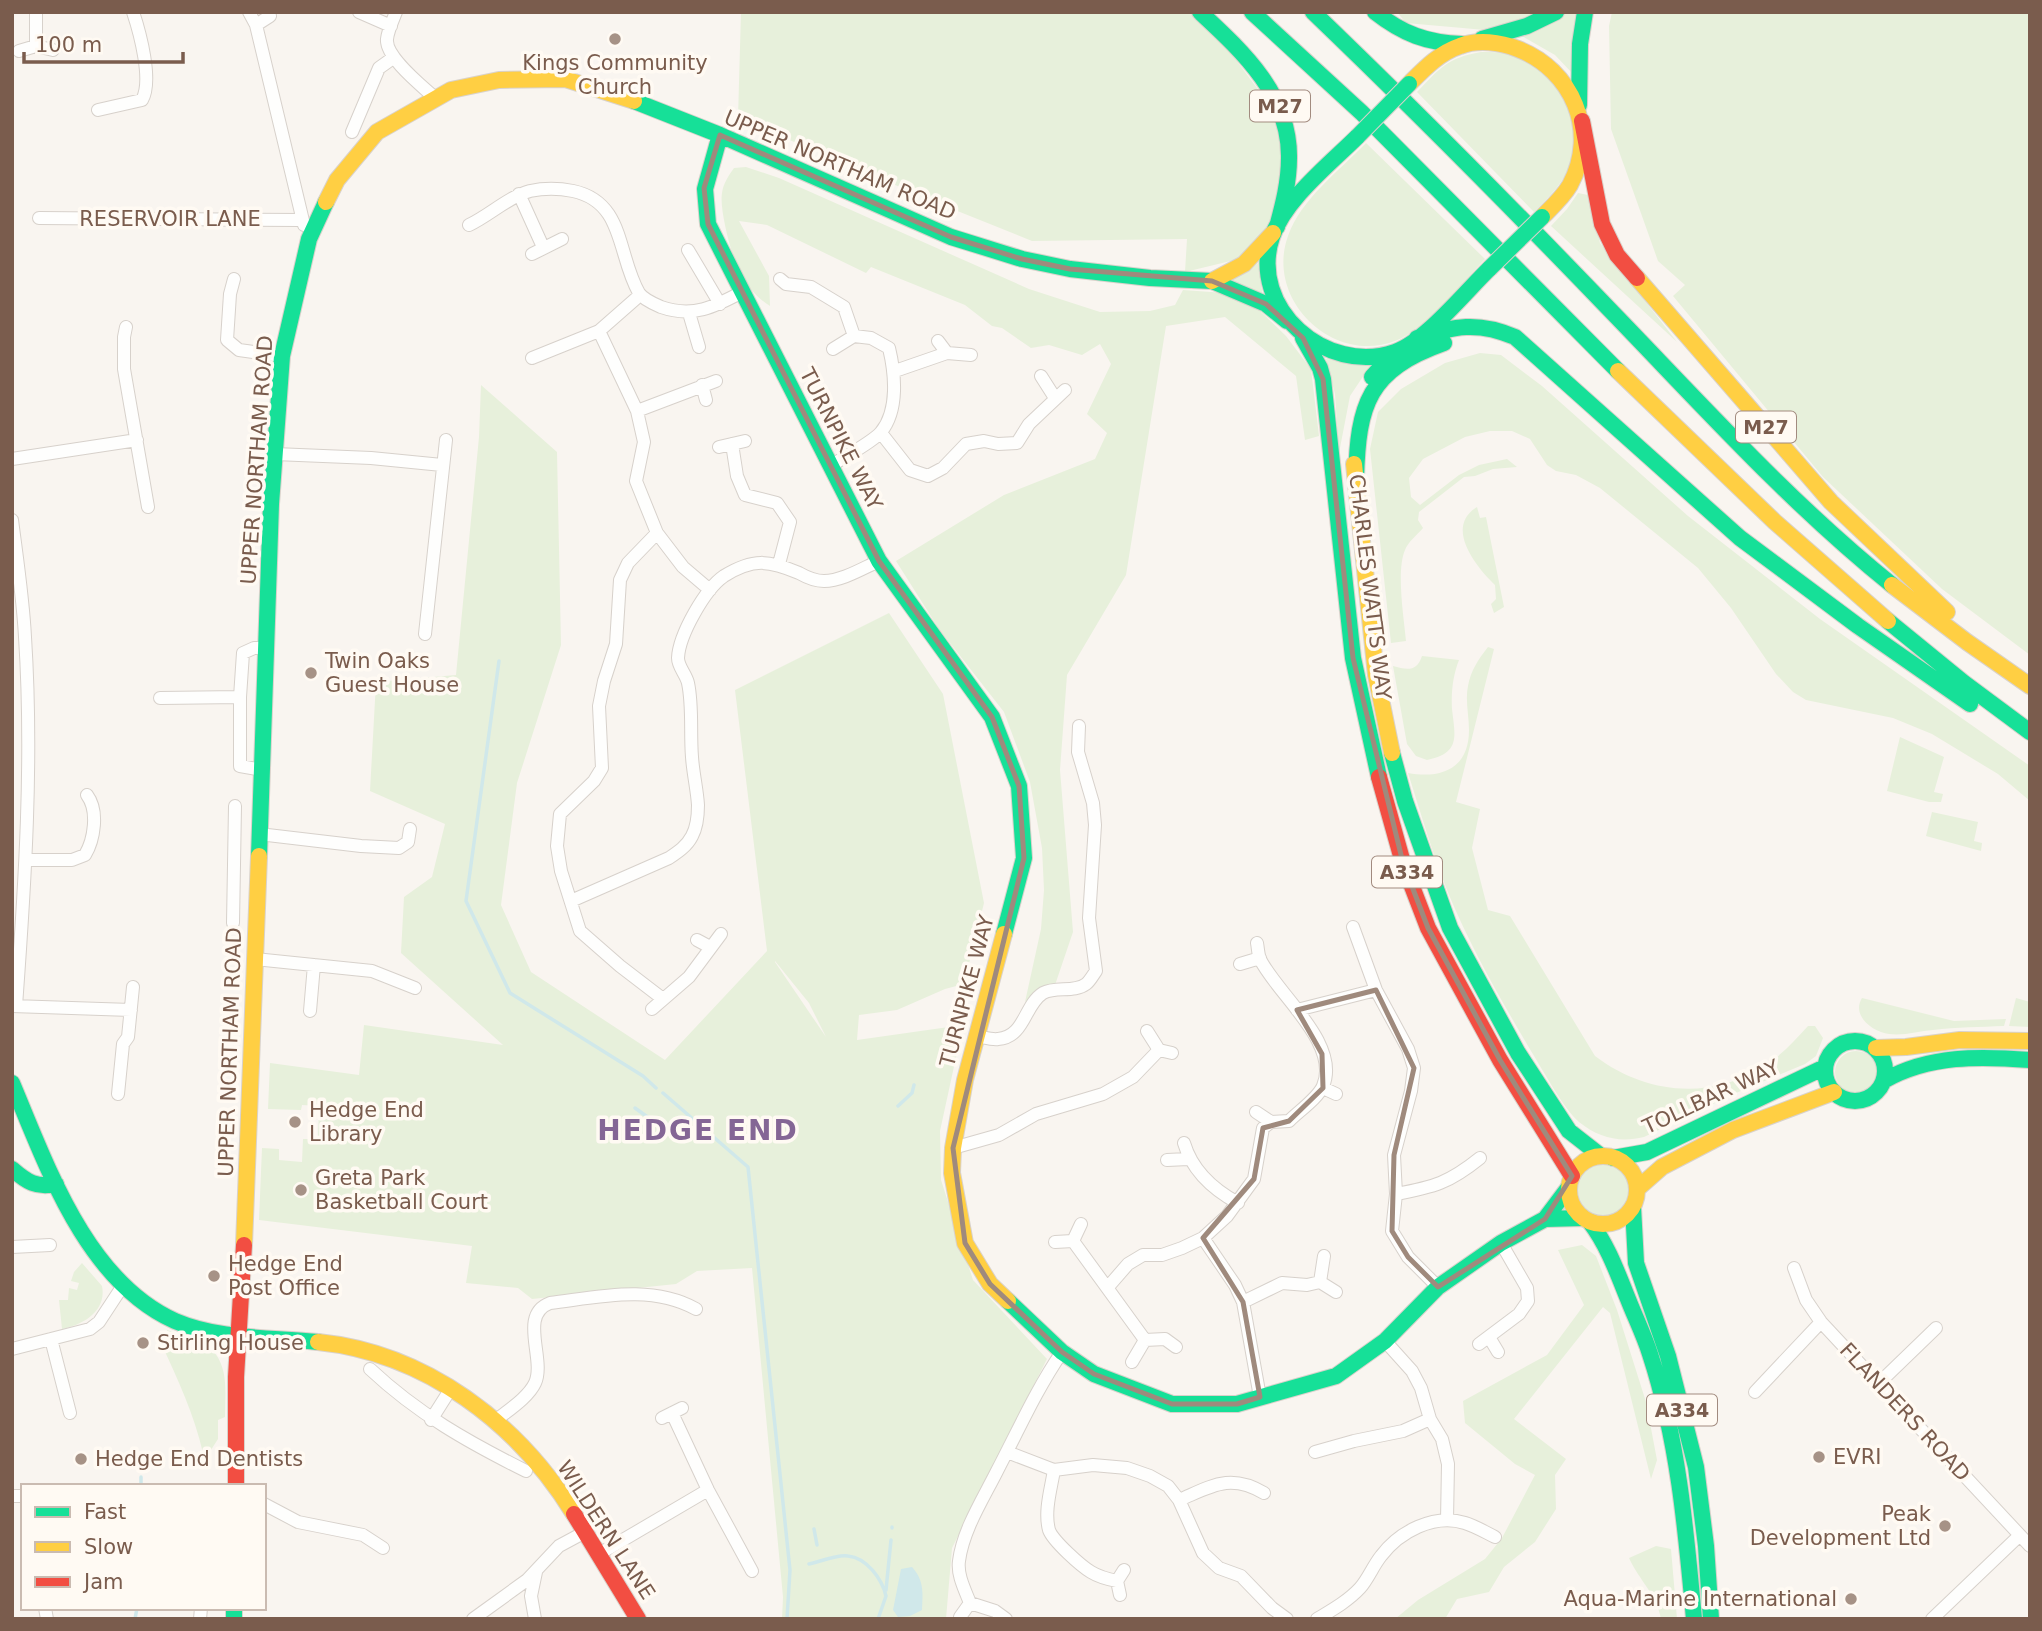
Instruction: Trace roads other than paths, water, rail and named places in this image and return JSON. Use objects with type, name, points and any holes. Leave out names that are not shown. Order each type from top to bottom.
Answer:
[{"type":"main road","name":"M27","points":[[1200,12],[1244,51],[1275,94],[1283,116],[1287,128],[1290,162],[1287,194],[1275,230]]},
{"type":"main road","name":"M27","points":[[1252,12],[1432,182],[1754,503],[1885,620],[2030,732]]},
{"type":"main road","name":"M27","points":[[1313,12],[1543,241],[1789,495],[1903,595],[1973,648],[2030,684]]},
{"type":"main road","points":[[1374,12],[1396,30],[1412,37],[1431,42],[1516,48],[1539,58],[1559,75],[1581,117]]},
{"type":"main road","points":[[1212,281],[1244,264],[1275,230],[1293,203],[1434,61],[1468,43],[1527,26],[1556,12]]},
{"type":"main road","points":[[1275,230],[1268,255],[1273,296],[1287,321],[1303,338],[1345,355],[1372,357],[1395,352],[1418,338],[1558,202],[1573,178],[1580,153],[1580,44],[1585,12]]},
{"type":"main road","name":"UPPER NORTHAM ROAD","points":[[236,1484],[236,1377],[266,648],[282,356],[309,239],[337,180],[377,132],[451,90],[499,80],[565,79],[626,98],[720,135],[951,237],[1021,259],[1070,269],[1150,278],[1212,281],[1266,304],[1287,321]]},
{"type":"main road","name":"M27","points":[[1581,117],[1590,153],[1600,220],[1610,245],[1626,267],[1831,502],[1936,603],[2030,684]]},
{"type":"main road","name":"TURNPIKE WAY","points":[[720,135],[704,188],[703,204],[708,224],[879,561],[992,716],[1019,786],[1024,858],[965,1080],[953,1149],[952,1173],[965,1243],[990,1284],[1062,1353],[1094,1374],[1172,1404],[1237,1405],[1336,1376],[1385,1341],[1438,1287],[1501,1243],[1545,1219],[1570,1182]]},
{"type":"main road","points":[[1418,338],[1459,326],[1485,325],[1515,337],[1740,538],[1959,697],[2030,739]]},
{"type":"main road","points":[[1356,480],[1357,441],[1362,414],[1377,385],[1400,363],[1429,348],[1460,338],[1479,336],[1518,347],[1540,359]]},
{"type":"main road","name":"CHARLES WATTS WAY","points":[[1303,338],[1320,368],[1323,379],[1353,658],[1380,779],[1403,863],[1428,928],[1570,1182]]},
{"type":"main road","name":"CHARLES WATTS WAY","points":[[1395,352],[1370,379],[1354,408],[1350,430],[1374,662],[1385,728],[1405,801],[1450,928],[1518,1053],[1569,1131],[1607,1157]]},
{"type":"main road","name":"TOLLBAR WAY","points":[[1607,1157],[1647,1152],[1825,1067],[1830,1054],[1842,1043],[1860,1041],[1876,1048],[1906,1048],[1960,1040],[2030,1041]]},
{"type":"main road","points":[[1876,1048],[1885,1062],[1885,1080]]},
{"type":"main road","points":[[1825,1067],[1828,1085],[1833,1092],[1848,1100],[1865,1100],[1874,1095],[1885,1080],[1909,1067],[1960,1059],[2030,1060]]},
{"type":"main road","name":"WILDERN LANE","points":[[12,1083],[56,1185],[90,1248],[147,1304],[179,1321],[214,1333],[306,1341],[370,1351],[394,1359],[450,1390],[495,1421],[535,1460],[561,1493],[638,1619]]},
{"type":"main road","name":"TOLLBAR WAY","points":[[1637,1189],[1662,1167],[1733,1130],[1833,1092]]},
{"type":"main road","points":[[1607,1157],[1630,1170],[1637,1189],[1633,1207],[1614,1223],[1587,1220],[1572,1205],[1570,1182],[1584,1162],[1607,1157]]},
{"type":"main road","points":[[12,1169],[38,1188],[56,1185]]},
{"type":"main road","name":"A334","points":[[1633,1207],[1636,1263],[1668,1356],[1696,1467],[1706,1546],[1711,1619]]},
{"type":"main road","name":"TURNPIKE WAY","points":[[1545,1219],[1587,1220]]},
{"type":"main road","name":"A334","points":[[1587,1220],[1597,1231],[1619,1274],[1651,1357],[1676,1461],[1688,1547],[1693,1619]]},
{"type":"street","points":[[36,12],[36,46]]},
{"type":"street","points":[[98,110],[142,100],[145,95],[147,78],[134,12]]},
{"type":"street","points":[[249,12],[256,25],[302,220],[309,239]]},
{"type":"street","points":[[359,12],[391,26]]},
{"type":"street","points":[[396,12],[386,40],[393,58],[435,98]]},
{"type":"street","points":[[256,25],[270,16]]},
{"type":"street","points":[[19,51],[36,46],[52,50]]},
{"type":"street","points":[[352,132],[379,68],[393,58]]},
{"type":"street","points":[[469,225],[519,194],[547,188],[565,189],[595,198],[612,218],[640,295],[670,310],[689,313],[706,311],[742,292]]},
{"type":"street","points":[[519,194],[537,250],[562,239]]},
{"type":"street","name":"RESERVOIR LANE","points":[[39,218],[302,220]]},
{"type":"street","points":[[688,250],[720,303]]},
{"type":"street","points":[[234,279],[225,293],[227,340],[239,349],[282,356]]},
{"type":"street","points":[[782,284],[811,287],[844,307],[854,336]]},
{"type":"street","points":[[532,358],[599,331],[640,295]]},
{"type":"street","points":[[689,313],[699,347]]},
{"type":"street","points":[[599,331],[637,411],[644,442],[636,481],[657,533],[683,567],[710,590]]},
{"type":"street","points":[[121,333],[124,369],[142,477],[151,503]]},
{"type":"street","points":[[832,465],[881,433],[895,395],[895,371],[889,348],[871,338],[854,336],[833,349]]},
{"type":"street","points":[[938,341],[947,354]]},
{"type":"street","points":[[895,371],[947,354],[971,355]]},
{"type":"street","points":[[881,433],[910,470],[928,476],[943,468],[966,443],[1017,443],[1029,424],[1060,394],[1041,376]]},
{"type":"street","points":[[637,411],[716,381]]},
{"type":"street","points":[[702,386],[706,400]]},
{"type":"street","points":[[981,427],[984,441]]},
{"type":"street","points":[[12,460],[137,440]]},
{"type":"street","points":[[425,634],[446,440]]},
{"type":"street","points":[[732,444],[737,476],[745,495],[777,503],[789,522],[779,564]]},
{"type":"street","points":[[275,454],[371,458],[442,465]]},
{"type":"street","points":[[12,520],[25,638],[28,718],[27,860],[14,1006],[131,1010]]},
{"type":"street","points":[[657,533],[628,563],[620,580],[616,645],[599,706],[602,768],[594,782],[560,814],[557,846],[561,871],[580,931],[663,999]]},
{"type":"street","points":[[571,901],[669,858],[682,849],[692,836],[698,806],[692,759],[688,682],[678,660],[682,640],[694,614],[710,590],[723,577],[749,564],[765,561],[824,581],[840,578],[879,561]]},
{"type":"street","points":[[412,615],[426,616]]},
{"type":"street","points":[[261,769],[240,766],[240,698],[243,653],[254,648],[266,648]]},
{"type":"street","points":[[166,702],[240,698]]},
{"type":"street","points":[[976,1036],[999,1040],[1010,1035],[1021,1026],[1031,1005],[1044,993],[1074,989],[1086,984],[1096,971],[1089,918],[1095,825],[1093,803],[1078,752],[1079,726]]},
{"type":"street","points":[[27,860],[72,860],[85,855],[91,844],[94,817],[90,797]]},
{"type":"street","points":[[235,806],[234,917],[257,912]]},
{"type":"street","points":[[259,834],[399,848],[408,842],[410,829]]},
{"type":"street","points":[[1353,927],[1377,990],[1408,1049],[1414,1068],[1411,1091],[1394,1155],[1396,1194],[1392,1231],[1408,1257],[1438,1287]]},
{"type":"street","points":[[652,1009],[689,977],[721,933]]},
{"type":"street","points":[[697,940],[710,947]]},
{"type":"street","points":[[1108,1287],[1128,1264],[1143,1255],[1162,1255],[1203,1238],[1238,1203],[1254,1180],[1263,1128],[1271,1122],[1289,1121],[1323,1088],[1327,1072],[1310,1028],[1260,958],[1256,943]]},
{"type":"street","points":[[1240,964],[1260,958]]},
{"type":"street","points":[[255,960],[372,971],[415,988]]},
{"type":"street","points":[[310,1011],[314,965]]},
{"type":"street","points":[[122,1086],[123,1044],[128,1037],[133,987]]},
{"type":"street","points":[[1297,1010],[1377,990]]},
{"type":"street","points":[[953,1149],[999,1135],[1035,1114],[1103,1094],[1133,1077],[1165,1052],[1147,1031]]},
{"type":"street","points":[[1323,1088],[1336,1094]]},
{"type":"street","points":[[1256,1112],[1271,1122]]},
{"type":"street","points":[[1184,1143],[1188,1159],[1217,1192],[1238,1203]]},
{"type":"street","points":[[1396,1194],[1426,1189],[1457,1177],[1480,1158]]},
{"type":"street","points":[[1167,1160],[1188,1159]]},
{"type":"street","points":[[1073,1241],[1081,1224]]},
{"type":"street","points":[[1203,1238],[1235,1284],[1243,1302],[1260,1397]]},
{"type":"street","points":[[1055,1242],[1073,1241]]},
{"type":"street","points":[[1073,1241],[1145,1340]]},
{"type":"street","points":[[1498,1352],[1484,1340],[1519,1314],[1528,1301],[1527,1288],[1501,1243]]},
{"type":"street","points":[[12,1247],[50,1245]]},
{"type":"street","points":[[1320,1282],[1324,1256]]},
{"type":"street","name":"FLANDERS ROAD","points":[[1794,1268],[1806,1300],[1821,1322],[2030,1546]]},
{"type":"street","points":[[1243,1302],[1282,1283],[1307,1285],[1320,1282],[1336,1292]]},
{"type":"street","points":[[12,1349],[90,1329],[99,1322],[124,1284]]},
{"type":"street","points":[[495,1421],[530,1391],[535,1382],[538,1371],[534,1326],[536,1313],[541,1306],[634,1294],[686,1296],[696,1309]]},
{"type":"street","points":[[1755,1392],[1821,1322]]},
{"type":"street","points":[[1877,1385],[1936,1328]]},
{"type":"street","points":[[51,1339],[70,1413]]},
{"type":"street","points":[[1145,1340],[1165,1339],[1176,1348]]},
{"type":"street","points":[[1132,1362],[1145,1340]]},
{"type":"street","points":[[1385,1341],[1412,1371],[1421,1388],[1430,1419],[1442,1439],[1448,1464],[1447,1520]]},
{"type":"street","points":[[1006,1619],[995,1611],[970,1602],[961,1579],[959,1563],[974,1516],[1043,1381],[1062,1353]]},
{"type":"street","points":[[370,1369],[431,1420],[526,1471]]},
{"type":"street","points":[[431,1420],[450,1390]]},
{"type":"street","points":[[672,1413],[745,1567]]},
{"type":"street","points":[[1313,1453],[1403,1431],[1430,1419]]},
{"type":"street","points":[[1007,1452],[1054,1471],[1093,1465],[1127,1468],[1168,1486],[1179,1500],[1203,1553],[1219,1568],[1241,1576],[1272,1608],[1287,1619]]},
{"type":"street","points":[[1054,1471],[1049,1495],[1050,1532],[1089,1571],[1103,1578],[1120,1575],[1120,1595]]},
{"type":"street","points":[[1179,1500],[1215,1484],[1243,1480],[1264,1493]]},
{"type":"street","points":[[599,1553],[708,1490]]},
{"type":"street","points":[[266,1505],[298,1522],[363,1535],[383,1548]]},
{"type":"street","points":[[1317,1619],[1335,1609],[1360,1588],[1381,1555],[1401,1535],[1424,1524],[1447,1520],[1465,1523],[1494,1537]]},
{"type":"street","points":[[473,1619],[536,1572],[559,1546],[585,1532]]},
{"type":"street","points":[[1932,1619],[2019,1535]]},
{"type":"street","points":[[535,1619],[531,1596],[536,1572]]},
{"type":"street","points":[[960,1617],[970,1602]]},
{"type":"water","points":[[912,1567],[921,1582],[922,1610],[910,1616],[898,1617],[893,1610],[901,1569]]},
{"type":"waterway","points":[[499,661],[466,901],[510,993],[643,1076],[656,1088]]},
{"type":"waterway","points":[[898,1106],[912,1093],[914,1085]]},
{"type":"waterway","points":[[663,1093],[748,1167],[790,1570],[787,1619]]},
{"type":"waterway","points":[[635,1108],[649,1118]]},
{"type":"waterway","points":[[654,1122],[667,1130]]},
{"type":"waterway","points":[[141,1477],[141,1484]]},
{"type":"waterway","points":[[814,1529],[817,1545]]},
{"type":"waterway","points":[[886,1590],[891,1540]]},
{"type":"waterway","points":[[809,1564],[844,1556],[855,1558],[867,1565],[877,1576],[886,1596],[878,1619]]},
{"type":"waterway","points":[[135,1619],[137,1610]]},
{"type":"place","name":"Kings Community Church","points":[[615,39]]},
{"type":"place","name":"Twin Oaks Guest House","points":[[311,673]]},
{"type":"place","name":"Hedge End Library","points":[[295,1122]]},
{"type":"place","name":"Greta Park Basketball Court","points":[[301,1190]]},
{"type":"place","name":"Hedge End Post Office","points":[[214,1276]]},
{"type":"place","name":"Stirling House","points":[[143,1343]]},
{"type":"place","name":"EVRI","points":[[1819,1457]]},
{"type":"place","name":"Hedge End Dentists","points":[[81,1459]]},
{"type":"place","name":"Peak Development Ltd","points":[[1945,1526]]},
{"type":"place","name":"Aqua-Marine International","points":[[1851,1599]]},
{"type":"district","name":"HEDGE END","points":[[698,1130]]}]
